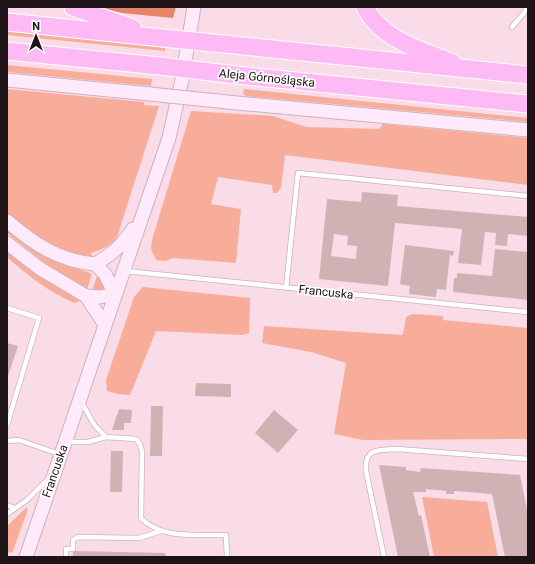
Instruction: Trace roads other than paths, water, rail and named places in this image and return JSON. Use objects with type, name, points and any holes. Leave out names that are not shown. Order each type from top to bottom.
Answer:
[{"type":"highway","points":[[73,7],[162,38]]},
{"type":"highway","points":[[365,7],[378,23],[392,36],[470,70]]},
{"type":"highway","points":[[7,22],[528,75]]},
{"type":"highway","name":"Aleja Górnośląska","points":[[7,51],[528,104]]},
{"type":"street","name":"Francuska","points":[[26,557],[169,138],[182,80],[194,7]]},
{"type":"street","points":[[7,80],[528,130]]},
{"type":"street","points":[[95,264],[112,255],[120,247],[142,216]]},
{"type":"street","points":[[7,220],[41,248],[67,259],[123,270]]},
{"type":"street","points":[[7,243],[39,268],[86,296],[105,325]]},
{"type":"street","points":[[86,296],[100,297],[115,294],[105,274],[95,264]]},
{"type":"lane","points":[[512,27],[527,7]]},
{"type":"lane","points":[[286,288],[298,173],[528,196]]},
{"type":"lane","name":"Francuska","points":[[123,270],[528,312]]},
{"type":"lane","points":[[7,308],[39,318],[7,426]]},
{"type":"lane","points":[[80,398],[95,426],[106,437]]},
{"type":"lane","points":[[7,441],[19,440],[63,448],[106,437],[136,439],[140,444],[142,452],[142,518],[148,525],[161,531],[175,534],[226,535],[227,557]]},
{"type":"lane","points":[[384,557],[366,471],[365,462],[368,455],[376,450],[397,449],[528,459]]},
{"type":"lane","points":[[7,504],[11,511],[27,500],[54,474]]},
{"type":"lane","points":[[66,557],[66,549],[73,548],[73,540],[78,537],[139,538],[161,531]]}]
